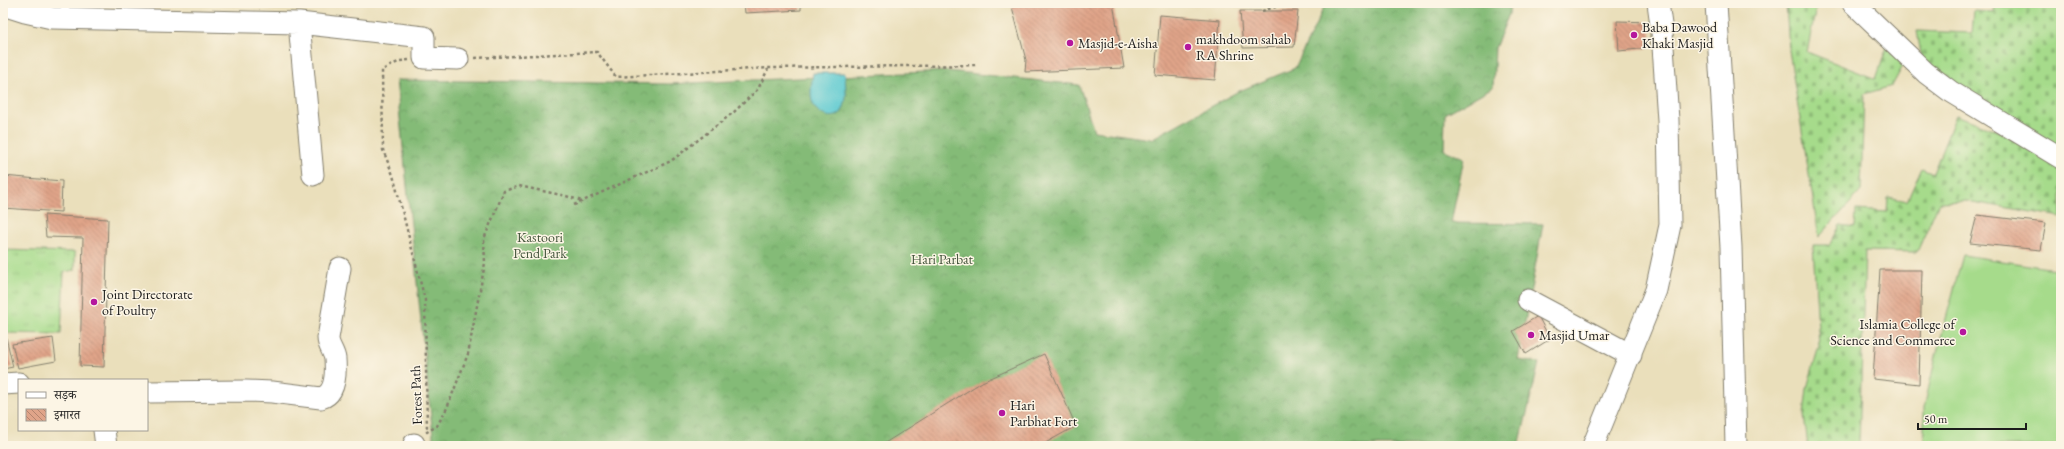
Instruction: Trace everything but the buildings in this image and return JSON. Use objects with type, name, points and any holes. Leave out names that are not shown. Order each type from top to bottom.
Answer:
[{"type":"street","points":[[1593,446],[1656,290],[1670,225],[1668,120],[1662,32],[1658,3]]},
{"type":"street","points":[[1716,3],[1731,247],[1736,446]]},
{"type":"street","points":[[1853,3],[1926,73],[1950,91],[2061,158]]},
{"type":"street","points":[[3,6],[52,18],[298,23],[424,37],[424,58],[458,59]]},
{"type":"street","points":[[298,23],[313,175]]},
{"type":"street","points":[[148,392],[246,391],[272,392],[321,398],[327,397],[333,389],[335,360],[328,343],[328,338],[340,268]]},
{"type":"street","points":[[1528,300],[1631,355]]},
{"type":"street","points":[[3,384],[18,382]]},
{"type":"street","points":[[104,431],[106,446]]},
{"type":"path","points":[[1262,11],[1275,7],[1274,3]]},
{"type":"path","points":[[458,59],[597,52],[616,76],[769,68],[978,65]]},
{"type":"path","name":"Forest Path","points":[[424,58],[400,61],[382,70],[383,150],[393,175],[425,300],[427,432],[437,426],[448,408],[468,354],[485,263],[484,239],[504,191],[519,186],[566,196],[582,202]]},
{"type":"path","points":[[574,205],[671,161],[734,112],[758,88],[769,68]]},
{"type":"green space","name":"Hari Parbat","points":[[1326,3],[1510,3],[1509,14],[1495,48],[1493,87],[1445,114],[1444,150],[1464,158],[1451,223],[1543,224],[1518,360],[1539,363],[1519,446],[434,446],[396,80],[669,84],[948,71],[1079,85],[1094,131],[1151,139],[1237,92],[1295,68]]},
{"type":"green space","points":[[1786,3],[1817,3],[1807,52],[1876,79],[1887,47],[1904,64],[1892,86],[1864,94],[1861,191],[1819,237],[1789,50]]},
{"type":"green space","points":[[1995,3],[2060,3],[2061,149],[1963,91],[1922,60],[1917,31],[1972,33],[1974,11],[1994,12]]},
{"type":"green space","points":[[1956,115],[2000,132],[2061,167],[2061,217],[1967,201],[1939,202],[1917,252],[1865,251],[1859,446],[1808,446],[1804,415],[1807,388],[1819,346],[1813,245],[1830,245],[1840,225],[1855,227],[1856,210],[1887,212],[1888,197],[1907,201],[1922,168],[1933,173]]},
{"type":"green space","points":[[3,250],[75,252],[75,270],[64,272],[61,334],[3,333]]},
{"type":"green space","points":[[1963,255],[2061,270],[2061,446],[1924,446],[1924,408],[1936,356]]},
{"type":"water","points":[[813,73],[845,73],[845,103],[838,115],[833,117],[824,115],[816,109],[813,104],[811,88]]},
{"type":"place","name":"Baba Dawood Khaki Masjid","points":[[1634,35]]},
{"type":"place","name":"Masjid-e-Aisha","points":[[1070,43]]},
{"type":"place","name":"makhdoom sahab RA Shrine","points":[[1188,47]]},
{"type":"place","name":"Joint Directorate of Poultry","points":[[94,302]]},
{"type":"place","name":"Islamia College of Science and Commerce","points":[[1963,332]]},
{"type":"place","name":"Masjid Umar","points":[[1531,335]]},
{"type":"place","name":"Hari Parbhat Fort","points":[[1002,413]]},
{"type":"park label","name":"Kastoori Pend Park","points":[[540,246]]}]
